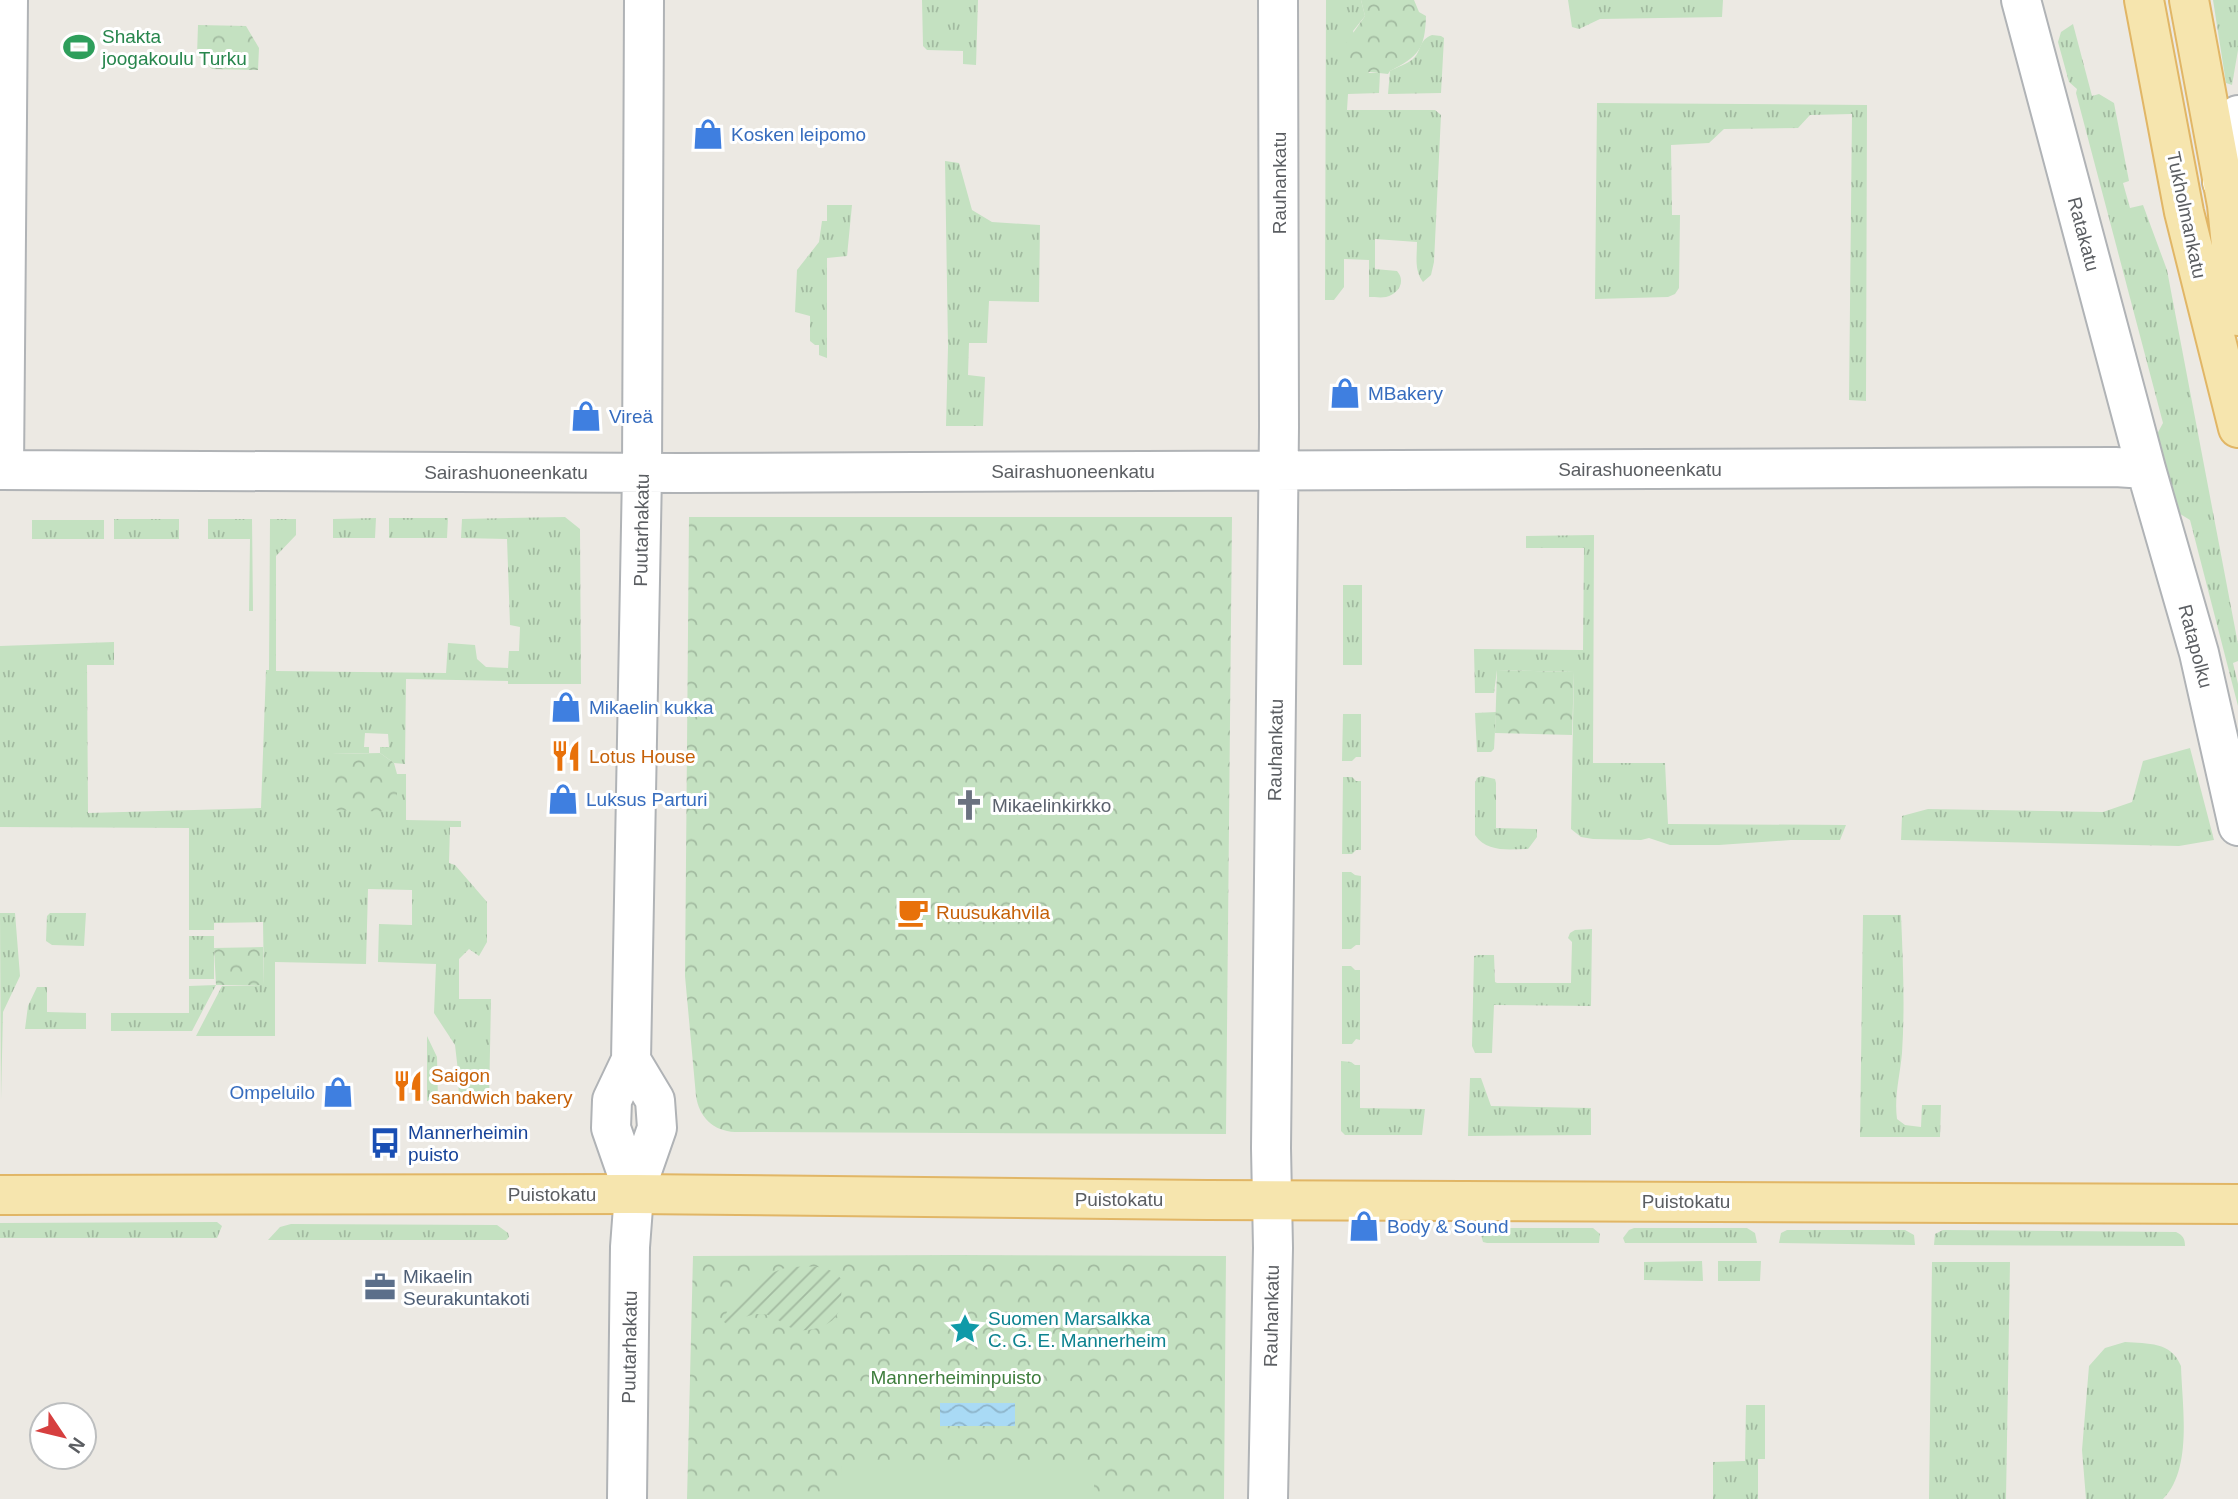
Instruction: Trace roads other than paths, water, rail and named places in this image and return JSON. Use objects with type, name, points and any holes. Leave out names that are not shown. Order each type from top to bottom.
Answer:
[{"type":"main road","name":"Tukholmankatu","points":[[2144,0],[2184,212],[2238,428]]},
{"type":"main road","name":"Tukholmankatu","points":[[2189,0],[2227,205],[2238,316]]},
{"type":"main road","name":"Puistokatu","points":[[0,1195],[634,1194],[2238,1204]]},
{"type":"street","points":[[2,470],[8,0]]},
{"type":"street","name":"Puutarhakatu","points":[[627,1499],[630,1247],[634,1194],[611,1128],[612,1100],[631,1060],[642,472],[644,0]]},
{"type":"street","name":"Rauhankatu","points":[[1268,1499],[1273,1248],[1271,1199],[1278,470],[1278,0]]},
{"type":"street","name":"Ratakatu","points":[[2021,0],[2146,469]]},
{"type":"street","points":[[2222,182],[2238,115]]},
{"type":"street","name":"Sairashuoneenkatu","points":[[2,470],[642,472],[2146,469]]},
{"type":"street","name":"Ratapolku","points":[[2146,469],[2199,653],[2238,826]]},
{"type":"water","points":[[940,1403],[1015,1403],[1015,1426],[940,1426]]},
{"type":"place","name":"Shakta joogakoulu Turku","points":[[79,47]]},
{"type":"place","name":"Kosken leipomo","points":[[708,134]]},
{"type":"place","name":"MBakery","points":[[1345,393]]},
{"type":"place","name":"Vireä","points":[[586,416]]},
{"type":"place","name":"Mikaelin kukka","points":[[566,707]]},
{"type":"place","name":"Lotus House","points":[[566,756]]},
{"type":"place","name":"Luksus Parturi","points":[[563,799]]},
{"type":"place","name":"Mikaelinkirkko","points":[[969,805]]},
{"type":"place","name":"Ruusukahvila","points":[[913,912]]},
{"type":"place","name":"Saigon sandwich bakery","points":[[408,1086]]},
{"type":"place","name":"Ompeluilo","points":[[338,1092]]},
{"type":"place","name":"Mannerheimin puisto","points":[[385,1143]]},
{"type":"place","name":"Body & Sound","points":[[1364,1226]]},
{"type":"place","name":"Mikaelin Seurakuntakoti","points":[[380,1287]]},
{"type":"place","name":"Suomen Marsalkka C. G. E. Mannerheim","points":[[965,1329]]},
{"type":"park label","name":"Mannerheiminpuisto","points":[[956,1377]]}]
